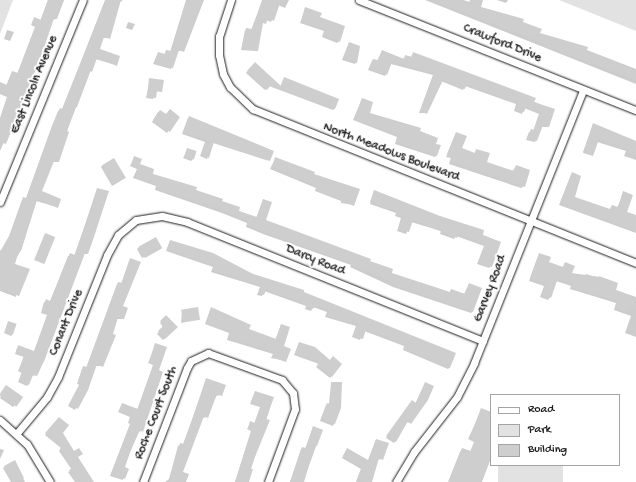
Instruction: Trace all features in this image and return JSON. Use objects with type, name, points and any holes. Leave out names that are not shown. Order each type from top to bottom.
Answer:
[{"type":"street","name":"East Lincoln Avenue","points":[[0,202],[83,0]]},
{"type":"street","name":"North Meadows Boulevard","points":[[231,0],[218,36],[219,55],[223,74],[230,87],[253,109],[636,263]]},
{"type":"street","name":"Crawford Drive","points":[[359,0],[636,110]]},
{"type":"street","name":"Garvey Road","points":[[396,482],[414,452],[457,397],[483,341],[583,90]]},
{"type":"street","name":"Darcy Road","points":[[136,220],[162,216],[187,222],[483,341]]},
{"type":"street","name":"Conant Drive","points":[[17,433],[47,397],[58,377],[107,255],[118,235],[136,220]]},
{"type":"street","name":"Roche Court South","points":[[143,482],[187,368],[198,356],[213,354],[282,380],[294,393],[295,409],[268,482]]},
{"type":"street","points":[[0,420],[17,433],[27,444],[50,482]]},
{"type":"green space","points":[[0,0],[13,0],[0,34]]},
{"type":"green space","points":[[559,0],[636,0],[636,31]]},
{"type":"green space","points":[[498,466],[563,466],[563,482],[498,482]]},
{"type":"building","points":[[48,0],[64,0],[57,19],[54,18],[42,54],[6,144],[0,142],[0,119],[8,95],[0,92],[0,82],[7,85],[12,71],[18,73],[36,25],[32,24],[34,17],[41,20]]},
{"type":"building","points":[[106,0],[121,0],[110,39],[104,37],[100,49],[120,56],[117,66],[97,58],[92,72],[90,71],[67,131],[69,132],[59,162],[54,161],[42,191],[61,199],[58,208],[37,200],[21,251],[19,250],[15,264],[30,269],[19,296],[0,290],[0,250],[2,251],[11,234],[23,197],[26,198],[52,126],[60,108],[62,109]]},
{"type":"building","points":[[187,0],[204,0],[184,52],[179,50],[173,68],[154,63],[158,52],[165,54],[166,50],[171,51]]},
{"type":"building","points":[[262,0],[281,0],[274,21],[268,18],[266,24],[263,23],[258,51],[242,48],[246,28],[252,29]]},
{"type":"building","points":[[432,0],[463,0],[470,2],[471,0],[483,0],[481,7],[524,19],[523,22],[542,29],[540,33],[588,47],[587,50],[636,69],[636,80],[544,46],[544,44],[523,35]]},
{"type":"building","points":[[305,7],[322,13],[320,17],[345,26],[340,42],[323,36],[325,29],[301,21]]},
{"type":"building","points":[[349,42],[360,46],[357,63],[343,58]]},
{"type":"building","points":[[382,50],[404,59],[405,55],[412,57],[413,52],[536,98],[534,102],[555,109],[549,127],[543,125],[537,141],[527,138],[531,129],[534,130],[540,112],[526,107],[524,112],[515,109],[517,103],[467,84],[465,89],[443,80],[427,114],[420,111],[434,73],[392,62],[387,75],[369,68],[373,59],[378,60]]},
{"type":"building","points":[[255,62],[281,86],[284,77],[339,99],[335,109],[271,85],[267,90],[247,71]]},
{"type":"building","points":[[149,78],[164,80],[162,92],[157,91],[156,98],[147,97]]},
{"type":"building","points":[[362,98],[373,102],[370,113],[421,128],[420,131],[438,138],[436,144],[441,145],[437,156],[396,142],[398,135],[354,119]]},
{"type":"building","points":[[170,109],[180,117],[170,132],[153,120],[160,110],[166,114]]},
{"type":"building","points":[[189,116],[274,151],[270,161],[214,142],[209,158],[201,155],[206,140],[183,132]]},
{"type":"building","points":[[593,123],[636,141],[636,157],[626,153],[628,149],[599,139],[593,156],[583,153]]},
{"type":"building","points":[[456,132],[467,136],[462,148],[475,153],[476,149],[490,153],[487,162],[514,171],[516,165],[530,170],[525,187],[450,161],[452,156],[447,154]]},
{"type":"building","points":[[187,148],[197,151],[194,160],[184,157]]},
{"type":"building","points":[[134,156],[142,159],[140,164],[154,169],[153,174],[197,187],[196,190],[223,199],[222,201],[240,207],[239,211],[257,217],[263,199],[272,202],[266,220],[371,259],[370,261],[393,269],[392,273],[450,292],[451,289],[465,294],[469,283],[482,288],[473,312],[394,285],[395,283],[351,265],[352,263],[265,233],[247,225],[248,221],[224,211],[156,188],[157,184],[135,177],[138,167],[131,165]]},
{"type":"building","points":[[275,157],[315,172],[314,174],[360,189],[354,206],[316,190],[318,186],[292,177],[292,175],[272,167]]},
{"type":"building","points":[[114,158],[126,178],[114,185],[102,165]]},
{"type":"building","points":[[572,172],[581,176],[575,197],[610,209],[612,205],[618,207],[623,191],[633,195],[627,212],[636,215],[636,232],[560,203]]},
{"type":"building","points":[[97,188],[109,191],[93,240],[88,254],[85,253],[45,359],[37,376],[33,375],[29,385],[19,380],[22,371],[19,370],[24,355],[16,352],[18,345],[34,351],[48,313],[42,311],[46,299],[50,301],[70,253],[75,255]]},
{"type":"building","points":[[374,190],[440,216],[484,230],[483,235],[501,242],[492,267],[479,262],[485,244],[458,234],[457,238],[413,220],[409,232],[399,229],[403,216],[396,214],[397,211],[370,202]]},
{"type":"building","points":[[45,233],[55,237],[44,264],[34,260]]},
{"type":"building","points":[[156,237],[162,248],[145,258],[139,247]]},
{"type":"building","points":[[170,240],[213,253],[253,274],[304,290],[304,292],[456,353],[450,368],[404,349],[405,344],[366,329],[363,339],[353,336],[357,324],[326,316],[328,310],[315,306],[313,309],[306,307],[307,304],[266,290],[264,295],[258,293],[261,286],[212,270],[214,266],[167,249]]},
{"type":"building","points":[[539,253],[551,257],[549,262],[563,267],[565,262],[575,266],[572,273],[585,277],[586,274],[599,278],[599,276],[618,283],[616,290],[636,297],[634,309],[629,307],[627,312],[615,308],[618,301],[571,287],[573,284],[558,278],[551,298],[542,295],[546,284],[530,278]]},
{"type":"building","points":[[130,258],[141,262],[123,306],[128,308],[124,319],[118,317],[113,334],[116,335],[103,367],[97,364],[88,390],[78,409],[69,404],[80,383],[78,382],[83,366],[87,367],[118,282],[122,283]]},
{"type":"building","points":[[198,307],[200,320],[183,322],[181,310]]},
{"type":"building","points":[[211,307],[251,325],[249,329],[276,339],[281,324],[290,327],[284,346],[291,349],[286,362],[272,357],[274,352],[228,338],[230,331],[206,322]]},
{"type":"building","points":[[166,315],[178,327],[165,339],[158,331],[164,325],[160,321]]},
{"type":"building","points":[[8,321],[17,324],[13,334],[5,331]]},
{"type":"building","points":[[299,342],[315,347],[330,360],[333,356],[342,364],[332,377],[317,365],[319,362],[295,353]]},
{"type":"building","points":[[155,343],[167,347],[159,370],[163,372],[143,432],[140,430],[130,452],[125,467],[129,469],[125,479],[111,474],[131,422],[129,422],[131,415],[119,411],[122,403],[138,409],[154,364],[149,362]]},
{"type":"building","points":[[206,378],[226,385],[222,396],[217,394],[208,418],[204,416],[183,472],[189,474],[186,482],[169,482],[180,443],[184,444]]},
{"type":"building","points":[[331,382],[342,382],[341,408],[335,424],[321,419],[327,403],[331,404]]},
{"type":"building","points":[[425,382],[434,386],[428,400],[411,424],[408,421],[396,442],[386,436],[412,400],[416,403]]},
{"type":"building","points":[[6,385],[23,397],[16,407],[0,395]]},
{"type":"building","points":[[255,391],[274,397],[266,419],[270,420],[250,469],[253,469],[249,482],[235,482],[252,429],[248,428],[250,421],[255,423],[261,406],[251,402]]},
{"type":"building","points":[[481,408],[490,412],[490,461],[482,482],[449,482],[462,448],[471,451],[476,439],[470,437]]},
{"type":"building","points":[[59,417],[69,425],[63,433],[74,451],[79,448],[83,454],[78,457],[94,482],[77,482],[69,470],[73,468],[60,448],[63,447],[45,433]]},
{"type":"building","points":[[313,426],[323,430],[317,446],[315,445],[304,482],[290,482],[302,447],[306,448]]},
{"type":"building","points":[[376,439],[389,443],[383,460],[379,458],[372,482],[364,482],[357,479],[362,467],[343,456],[347,448],[368,460]]},
{"type":"building","points":[[15,460],[24,478],[17,482],[13,482],[4,466]]}]
